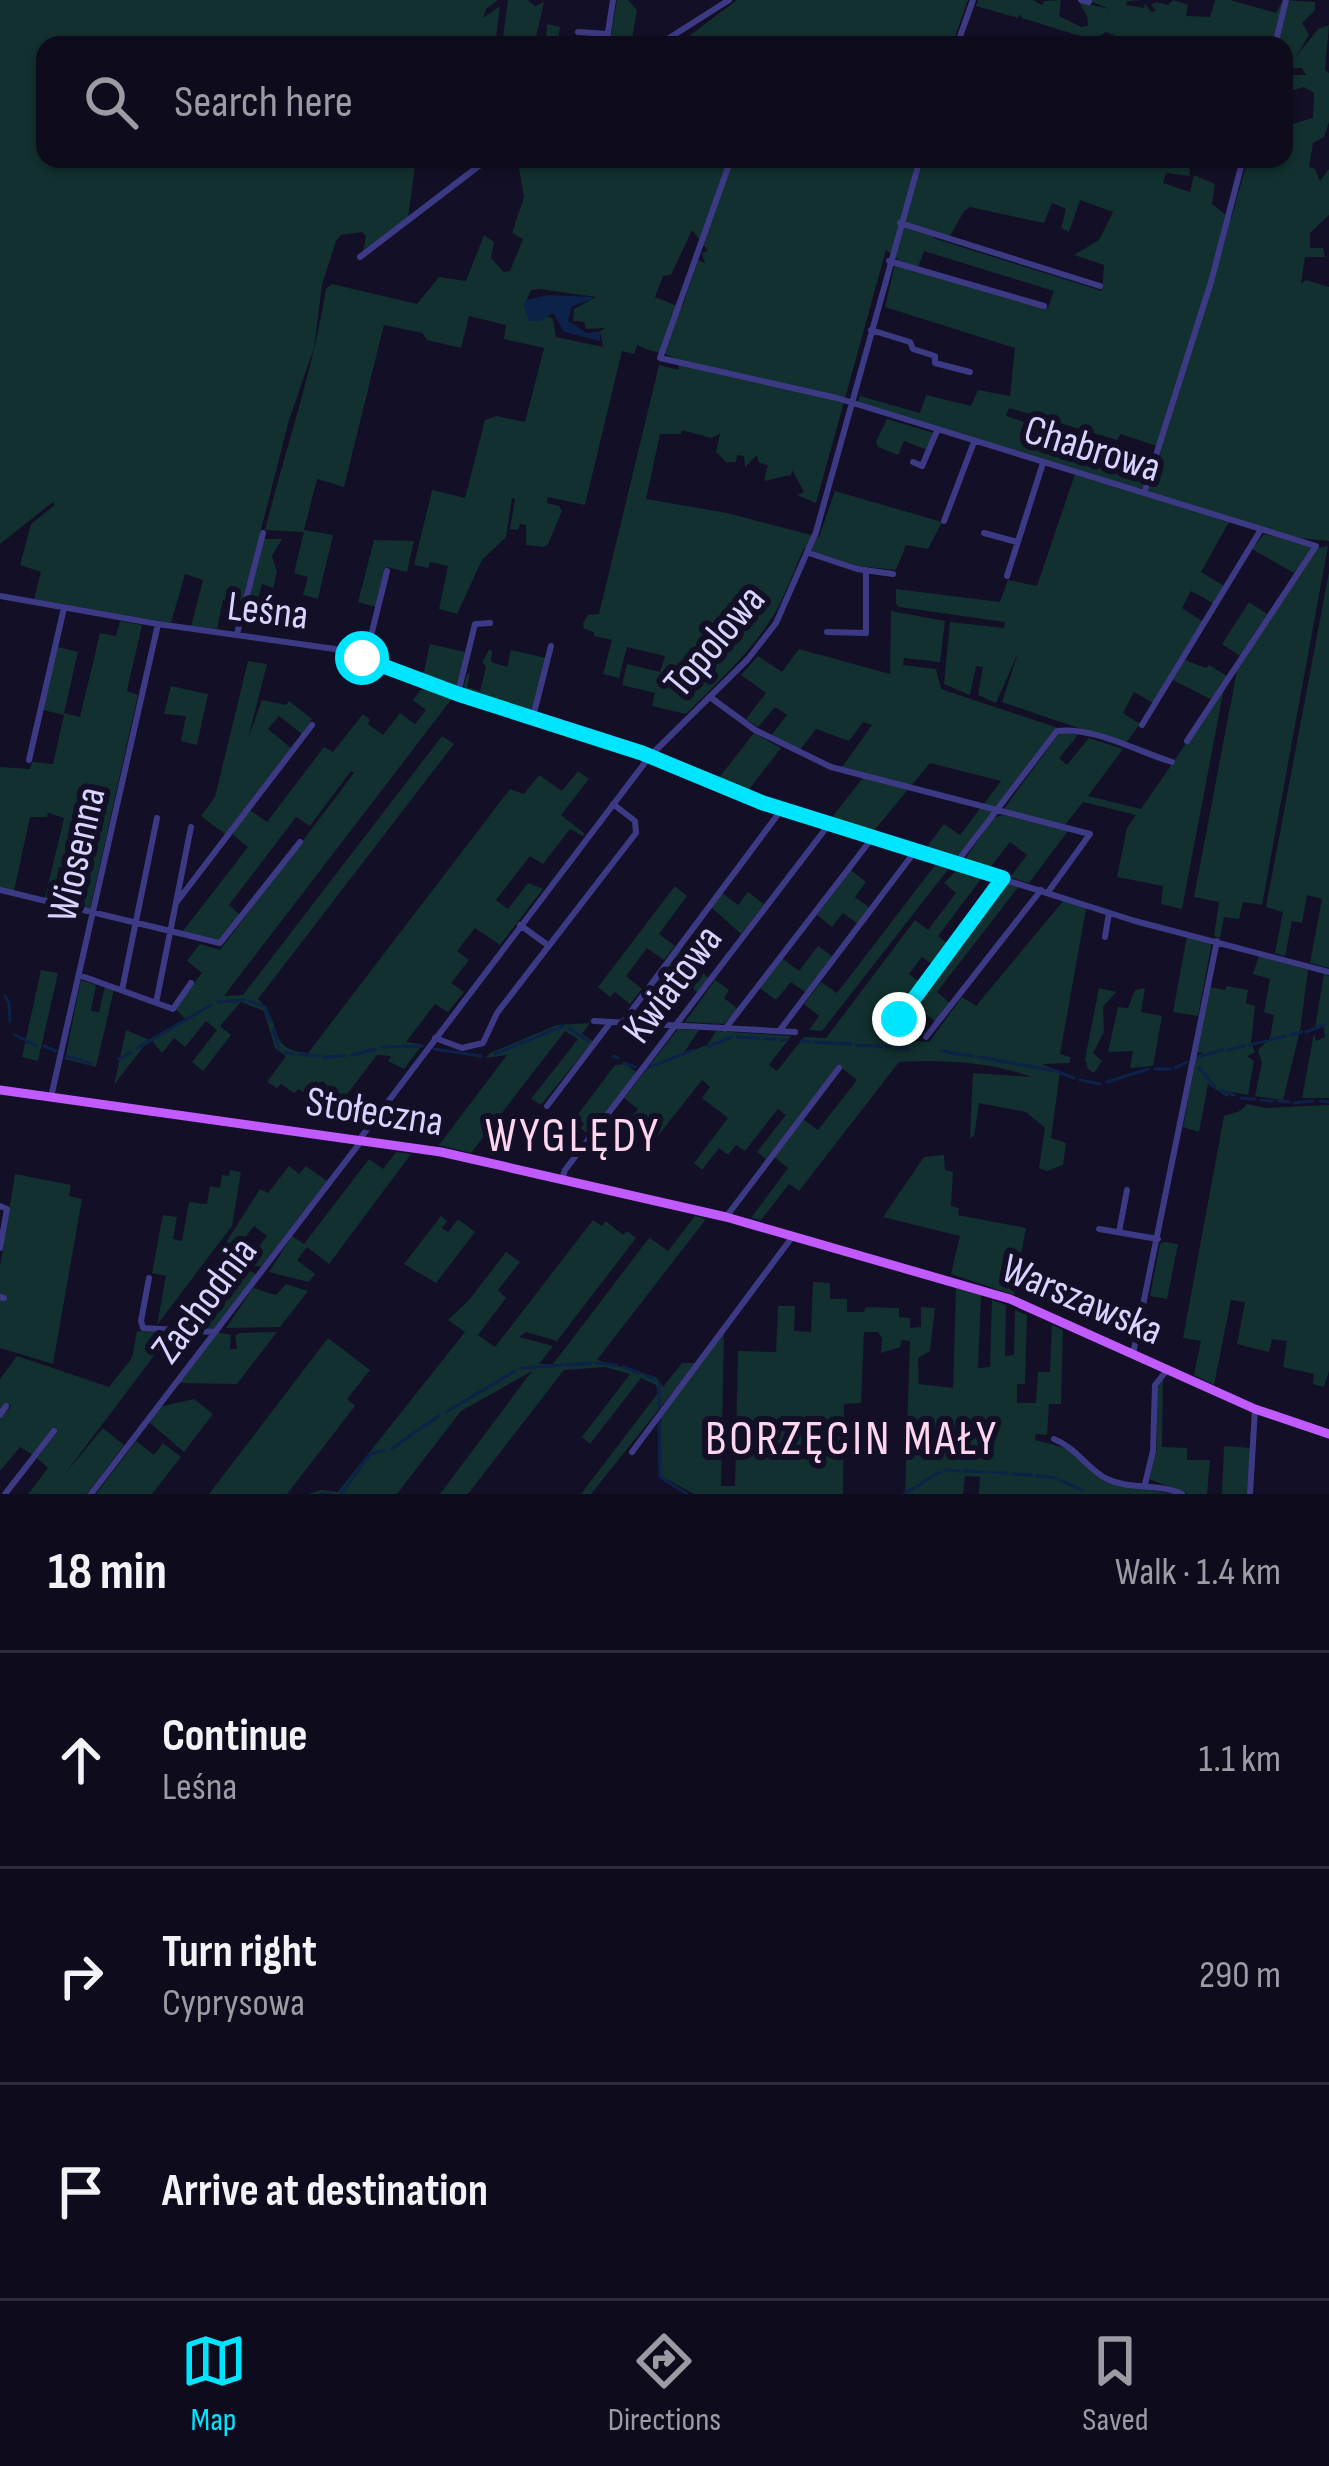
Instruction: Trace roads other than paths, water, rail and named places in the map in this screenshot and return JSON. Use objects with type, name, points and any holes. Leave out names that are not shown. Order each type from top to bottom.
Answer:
[{"type":"main road","name":"Stołeczna","points":[[0,1090],[441,1152],[726,1217],[806,1240]]},
{"type":"main road","name":"Warszawska","points":[[806,1240],[1010,1298],[1255,1409],[1329,1435]]},
{"type":"street","points":[[578,32],[608,34],[613,0]]},
{"type":"street","points":[[672,36],[729,0]]},
{"type":"street","points":[[961,36],[973,0]]},
{"type":"street","points":[[1278,36],[1286,0]]},
{"type":"street","points":[[360,257],[476,168]]},
{"type":"street","name":"Chabrowa","points":[[728,168],[660,358],[852,405],[1316,546],[1187,741]]},
{"type":"street","name":"Topolowa","points":[[360,1140],[650,756],[776,623],[809,553],[917,168]]},
{"type":"street","points":[[1144,493],[1211,282],[1241,168]]},
{"type":"street","points":[[900,223],[1100,286]]},
{"type":"street","points":[[889,261],[1044,306]]},
{"type":"street","points":[[871,330],[910,342],[913,349],[935,356],[935,363],[970,372]]},
{"type":"street","points":[[913,463],[922,466],[937,431]]},
{"type":"street","points":[[944,520],[974,442]]},
{"type":"street","points":[[1007,576],[1043,463]]},
{"type":"street","points":[[1142,725],[1260,531]]},
{"type":"street","points":[[237,635],[263,533]]},
{"type":"street","points":[[984,533],[1017,542]]},
{"type":"street","points":[[809,553],[893,574]]},
{"type":"street","points":[[827,632],[866,633],[866,570]]},
{"type":"street","points":[[365,660],[387,572]]},
{"type":"street","name":"Leśna","points":[[0,596],[328,648],[650,756],[830,824],[1109,914],[1329,972]]},
{"type":"street","points":[[29,760],[64,608]]},
{"type":"street","points":[[458,694],[475,624],[490,622]]},
{"type":"street","name":"Wiosenna","points":[[51,1097],[158,624]]},
{"type":"street","points":[[533,717],[551,646]]},
{"type":"street","points":[[710,697],[755,730],[810,759],[1091,835],[926,1037]]},
{"type":"street","points":[[176,903],[312,725]]},
{"type":"street","points":[[956,863],[1062,730],[1172,762]]},
{"type":"street","points":[[435,1038],[463,1048],[480,1046],[497,1013],[636,833],[635,821],[613,804]]},
{"type":"street","points":[[623,1022],[782,808]]},
{"type":"street","points":[[122,990],[158,818]]},
{"type":"street","name":"Kwiatowa","points":[[562,1179],[830,824]]},
{"type":"street","points":[[156,1003],[191,827]]},
{"type":"street","points":[[725,1029],[873,837]]},
{"type":"street","points":[[0,890],[217,943],[300,842]]},
{"type":"street","points":[[780,1030],[916,850]]},
{"type":"street","points":[[899,1019],[1003,878]]},
{"type":"street","points":[[1105,937],[1109,914]]},
{"type":"street","points":[[520,925],[549,946]]},
{"type":"street","points":[[1133,1354],[1216,941]]},
{"type":"street","points":[[79,975],[173,1009],[191,983]]},
{"type":"street","points":[[594,1021],[796,1032]]},
{"type":"street","points":[[547,1106],[613,1022]]},
{"type":"street","points":[[726,1217],[839,1068]]},
{"type":"street","name":"Zachodnia","points":[[91,1494],[360,1140]]},
{"type":"street","points":[[1119,1232],[1127,1190]]},
{"type":"street","points":[[0,1248],[3,1206]]},
{"type":"street","points":[[1100,1229],[1158,1238]]},
{"type":"street","points":[[632,1452],[793,1236]]},
{"type":"street","points":[[149,1278],[141,1327],[215,1332]]},
{"type":"street","points":[[1145,1484],[1153,1451],[1158,1379],[1151,1362]]},
{"type":"street","points":[[1158,1379],[1167,1370]]},
{"type":"street","points":[[0,1414],[7,1406]]},
{"type":"street","points":[[1250,1494],[1255,1409]]},
{"type":"street","points":[[5,1494],[54,1431]]},
{"type":"street","points":[[1054,1439],[1076,1450],[1107,1479],[1182,1494]]},
{"type":"water","points":[[547,295],[591,297],[572,306],[568,321],[587,333],[600,331],[600,341],[564,332],[553,313],[529,321],[527,300]]},
{"type":"waterway","points":[[5,996],[10,1021]]},
{"type":"waterway","points":[[218,1002],[244,1000]]},
{"type":"waterway","points":[[249,1001],[265,1007],[271,1021]]},
{"type":"waterway","points":[[137,1048],[211,1005]]},
{"type":"waterway","points":[[1306,1032],[1324,1025]]},
{"type":"waterway","points":[[495,1054],[563,1026]]},
{"type":"waterway","points":[[273,1028],[279,1048]]},
{"type":"waterway","points":[[569,1028],[588,1041]]},
{"type":"waterway","points":[[1290,1035],[1302,1032]]},
{"type":"waterway","points":[[15,1035],[37,1046]]},
{"type":"waterway","points":[[1270,1040],[1285,1036]]},
{"type":"waterway","points":[[709,1046],[732,1037]]},
{"type":"waterway","points":[[737,1037],[759,1038]]},
{"type":"waterway","points":[[764,1039],[775,1039]]},
{"type":"waterway","points":[[781,1040],[787,1040]]},
{"type":"waterway","points":[[801,1041],[809,1042]]},
{"type":"waterway","points":[[1249,1045],[1266,1041]]},
{"type":"waterway","points":[[814,1042],[851,1044]]},
{"type":"waterway","points":[[856,1045],[890,1047]]},
{"type":"waterway","points":[[44,1046],[56,1051]]},
{"type":"waterway","points":[[382,1047],[422,1046]]},
{"type":"waterway","points":[[1227,1050],[1245,1046]]},
{"type":"waterway","points":[[896,1048],[908,1049]]},
{"type":"waterway","points":[[352,1055],[375,1049]]},
{"type":"waterway","points":[[434,1049],[481,1056]]},
{"type":"waterway","points":[[645,1069],[693,1050]]},
{"type":"waterway","points":[[1198,1057],[1223,1050]]},
{"type":"waterway","points":[[942,1051],[973,1056]]},
{"type":"waterway","points":[[119,1059],[131,1052]]},
{"type":"waterway","points":[[285,1052],[294,1054]]},
{"type":"waterway","points":[[300,1054],[318,1056]]},
{"type":"waterway","points":[[66,1056],[92,1064]]},
{"type":"waterway","points":[[323,1057],[345,1056]]},
{"type":"waterway","points":[[613,1056],[618,1058]]},
{"type":"waterway","points":[[978,1057],[1074,1078]]},
{"type":"waterway","points":[[1175,1068],[1187,1062]]},
{"type":"waterway","points":[[624,1063],[635,1067]]},
{"type":"waterway","points":[[1199,1068],[1215,1087]]},
{"type":"waterway","points":[[1107,1082],[1148,1069]]},
{"type":"waterway","points":[[1155,1069],[1170,1069]]},
{"type":"waterway","points":[[1080,1080],[1100,1084]]},
{"type":"waterway","points":[[1220,1090],[1234,1095]]},
{"type":"waterway","points":[[1241,1098],[1255,1099]]},
{"type":"waterway","points":[[1261,1100],[1273,1101]]},
{"type":"waterway","points":[[1279,1101],[1289,1102]]},
{"type":"waterway","points":[[1294,1103],[1313,1101]]},
{"type":"waterway","points":[[1320,1101],[1329,1102]]},
{"type":"waterway","points":[[567,1365],[591,1363]]},
{"type":"waterway","points":[[596,1363],[617,1365]]},
{"type":"waterway","points":[[520,1368],[563,1365]]},
{"type":"waterway","points":[[623,1367],[640,1373]]},
{"type":"waterway","points":[[446,1412],[515,1371]]},
{"type":"waterway","points":[[645,1375],[654,1379]]},
{"type":"waterway","points":[[659,1382],[659,1407]]},
{"type":"waterway","points":[[391,1449],[439,1416]]},
{"type":"waterway","points":[[659,1421],[660,1477],[687,1494]]},
{"type":"waterway","points":[[341,1494],[370,1454],[384,1450]]},
{"type":"waterway","points":[[945,1470],[960,1471]]},
{"type":"waterway","points":[[965,1471],[984,1472]]},
{"type":"waterway","points":[[917,1486],[940,1472]]},
{"type":"waterway","points":[[989,1472],[1007,1473]]},
{"type":"waterway","points":[[1012,1474],[1032,1475]]},
{"type":"waterway","points":[[1037,1476],[1056,1478]]},
{"type":"waterway","points":[[1060,1480],[1082,1490]]},
{"type":"waterway","points":[[904,1494],[913,1488]]},
{"type":"waterway","points":[[321,1494],[330,1494]]},
{"type":"district","name":"WYGLĘDY","points":[[573,1134]]},
{"type":"district","name":"BORZĘCIN MAŁY","points":[[852,1437]]}]
